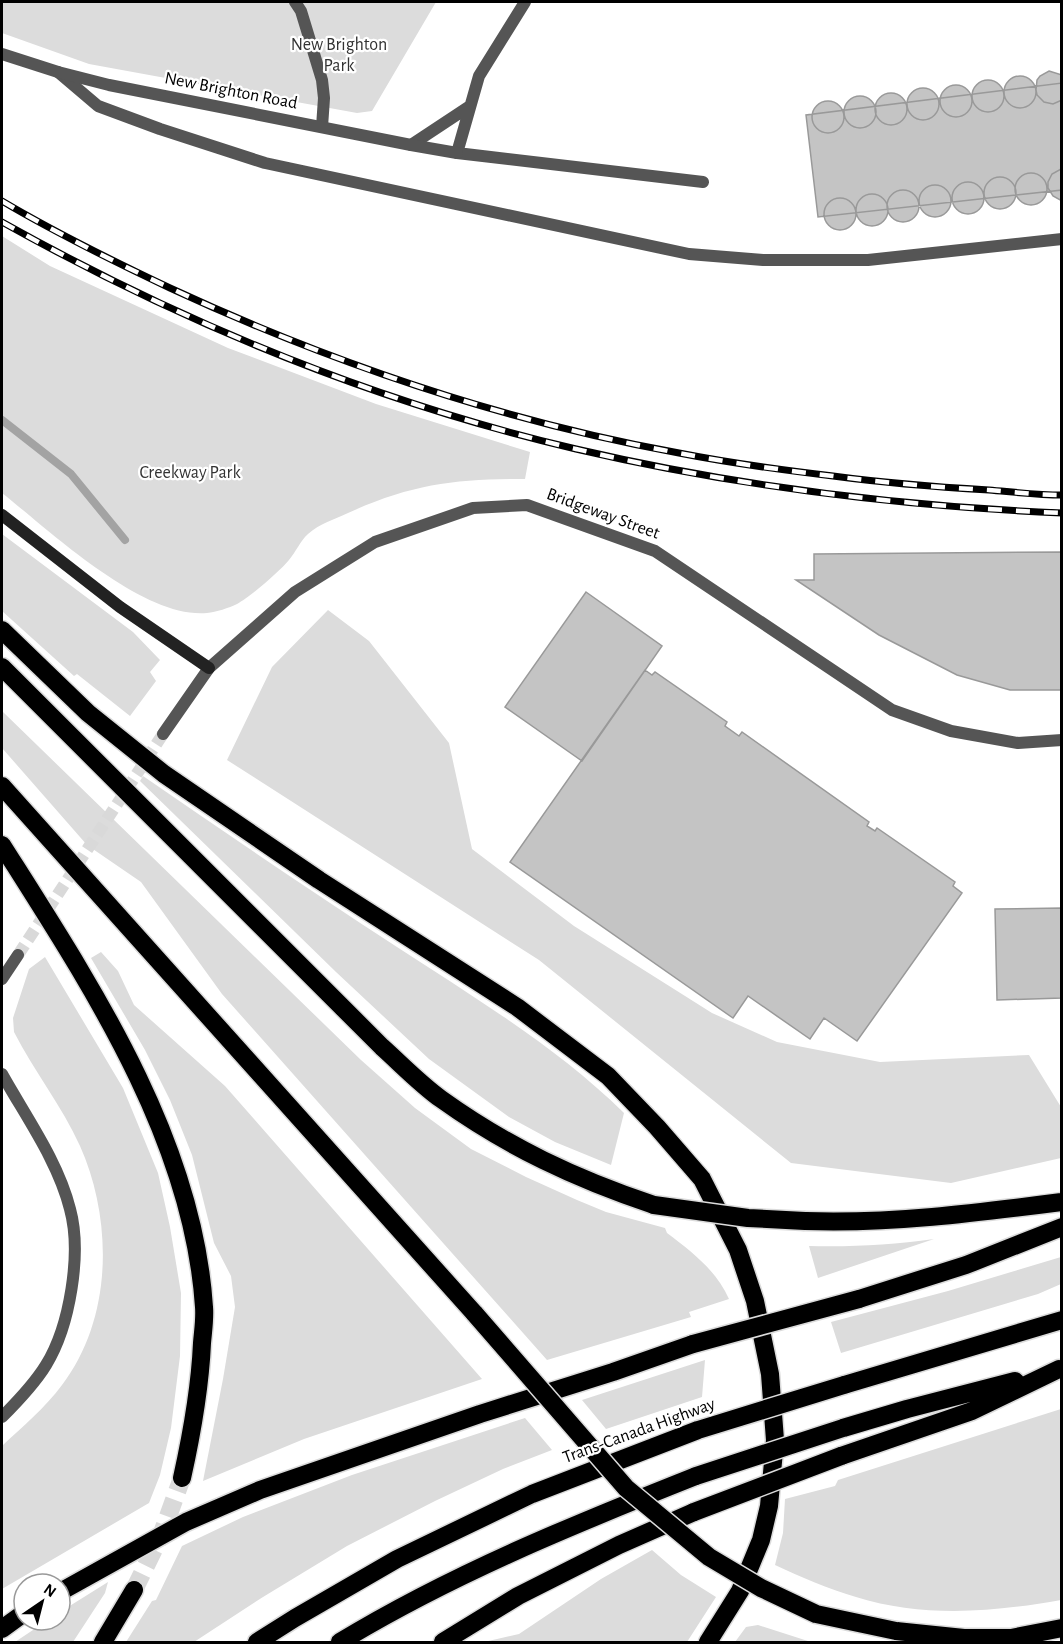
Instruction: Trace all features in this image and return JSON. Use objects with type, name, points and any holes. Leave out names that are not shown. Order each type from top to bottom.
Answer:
[{"type":"highway","points":[[2,630],[88,713],[164,774],[319,880],[518,1007],[609,1076],[702,1179],[738,1250],[755,1300],[770,1374],[775,1440],[769,1506],[761,1540],[740,1591],[708,1642]]},
{"type":"highway","points":[[2,667],[382,1047],[439,1097],[491,1133],[543,1161],[601,1187],[654,1205],[748,1218],[844,1223],[943,1217],[1062,1202]]},
{"type":"highway","points":[[2,786],[475,1314],[626,1488],[709,1557],[761,1588],[816,1614],[896,1631],[964,1638],[1011,1638],[1062,1628]]},
{"type":"highway","points":[[2,845],[131,1059],[169,1148],[198,1249],[204,1309],[201,1360],[195,1419],[182,1478]]},
{"type":"highway","points":[[72,1585],[186,1522],[260,1490],[693,1344],[859,1299],[966,1265],[1062,1227]]},
{"type":"highway","name":"Trans-Canada Highway","points":[[257,1642],[397,1559],[543,1490],[698,1430],[1062,1320]]},
{"type":"highway","points":[[340,1642],[367,1626],[564,1529],[696,1476],[907,1409],[1060,1369]]},
{"type":"highway","points":[[443,1642],[518,1596],[619,1545],[694,1512],[841,1456],[972,1411],[1060,1369]]},
{"type":"highway","points":[[103,1642],[134,1590]]},
{"type":"main road","points":[[2,515],[120,607],[209,668]]},
{"type":"street","points":[[295,2],[301,11],[322,80],[324,98],[322,127]]},
{"type":"street","points":[[457,153],[479,76],[525,2]]},
{"type":"street","name":"New Brighton Road","points":[[2,54],[58,72],[188,102],[411,146],[703,182]]},
{"type":"street","points":[[58,72],[98,106],[265,163],[689,254],[763,261],[868,260],[1062,239]]},
{"type":"street","points":[[411,146],[470,106]]},
{"type":"street","name":"Bridgeway Street","points":[[163,734],[209,668],[295,592],[375,542],[473,508],[527,505],[655,551],[892,710],[951,731],[1018,743],[1062,740]]},
{"type":"street","points":[[2,979],[18,955]]},
{"type":"street","points":[[2,1074],[54,1165],[71,1210],[76,1264],[64,1322],[46,1364],[12,1408],[2,1417]]},
{"type":"green space","name":"New Brighton Park","points":[[2,2],[436,2],[372,111],[357,113],[89,64],[2,33]]},
{"type":"green space","name":"Creekway Park","points":[[2,236],[50,266],[228,348],[376,404],[530,452],[525,479],[477,480],[435,485],[414,489],[371,503],[317,527],[308,534],[279,571],[243,601],[214,612],[182,611],[155,602],[98,570],[2,493]]},
{"type":"green space","points":[[2,534],[133,632],[160,660],[150,672],[156,681],[130,716],[77,674],[74,676],[2,611]]},
{"type":"green space","points":[[328,610],[369,641],[449,743],[472,849],[574,926],[712,1013],[777,1042],[880,1062],[1029,1055],[1061,1107],[1061,1158],[951,1183],[791,1163],[539,960],[227,760],[272,667]]},
{"type":"green space","points":[[2,711],[361,1060],[415,1108],[471,1149],[526,1177],[606,1212],[665,1228],[667,1233],[710,1270],[729,1299],[689,1312],[691,1317],[547,1360],[222,994],[141,882],[87,845],[2,748]]},
{"type":"green space","points":[[143,776],[301,884],[485,1005],[571,1066],[624,1113],[611,1165],[555,1142],[509,1117],[429,1059],[140,781]]},
{"type":"green space","points":[[101,952],[118,971],[134,1005],[225,1086],[482,1379],[304,1439],[203,1481],[235,1307],[231,1276],[214,1243],[192,1155],[170,1100],[145,1050],[91,958]]},
{"type":"green space","points":[[45,957],[123,1088],[158,1173],[181,1293],[180,1356],[171,1428],[160,1475],[149,1503],[31,1572],[12,1572],[12,1583],[2,1589],[2,1446],[48,1402],[79,1359],[91,1330],[99,1299],[102,1268],[102,1236],[91,1175],[73,1131],[14,1032],[13,1018],[29,969]]},
{"type":"green space","points":[[934,1239],[818,1278],[809,1246],[872,1245]]},
{"type":"green space","points":[[1061,1257],[1061,1284],[1038,1294],[841,1353],[831,1322],[948,1291]]},
{"type":"green space","points":[[705,1360],[702,1397],[606,1429],[582,1400]]},
{"type":"green space","points":[[1061,1409],[1061,1600],[984,1610],[907,1608],[881,1604],[846,1594],[775,1565],[783,1533],[785,1499],[835,1486],[838,1480]]},
{"type":"green space","points":[[525,1418],[552,1450],[503,1469],[347,1546],[194,1642],[126,1642],[152,1601],[156,1600],[182,1546],[243,1517],[352,1475]]},
{"type":"green space","points":[[652,1550],[681,1575],[716,1597],[687,1642],[484,1642],[519,1634],[601,1579]]},
{"type":"green space","points":[[108,1582],[105,1593],[73,1642],[15,1642],[30,1632],[72,1632],[72,1604]]},
{"type":"green space","points":[[758,1625],[811,1642],[735,1642],[746,1627]]},
{"type":"building","points":[[1049,71],[1062,75],[1062,100],[1053,104],[1044,102],[1037,95],[1036,90],[1037,80]]},
{"type":"building","points":[[1020,76],[1031,81],[1036,92],[1031,103],[1020,108],[1009,103],[1004,92],[1009,81]]},
{"type":"building","points":[[988,80],[999,85],[1004,96],[999,107],[988,112],[977,107],[972,96],[977,85]]},
{"type":"building","points":[[1062,83],[1062,190],[818,217],[806,115]]},
{"type":"building","points":[[956,85],[967,90],[972,101],[967,112],[956,117],[945,112],[940,101],[945,90]]},
{"type":"building","points":[[923,88],[934,93],[939,104],[934,115],[923,120],[912,115],[907,104],[912,93]]},
{"type":"building","points":[[891,93],[902,98],[907,109],[902,120],[891,125],[880,120],[875,109],[880,98]]},
{"type":"building","points":[[860,96],[871,101],[876,112],[871,123],[860,128],[849,123],[844,112],[849,101]]},
{"type":"building","points":[[828,101],[839,106],[844,117],[839,128],[828,133],[817,128],[812,117],[817,106]]},
{"type":"building","points":[[1062,169],[1062,201],[1053,196],[1048,188],[1048,182],[1052,174]]},
{"type":"building","points":[[1031,173],[1042,178],[1047,189],[1042,200],[1031,205],[1020,200],[1015,189],[1020,178]]},
{"type":"building","points":[[1000,177],[1011,182],[1016,193],[1011,204],[1000,209],[989,204],[984,193],[989,182]]},
{"type":"building","points":[[968,182],[979,187],[984,198],[979,209],[968,214],[957,209],[952,198],[957,187]]},
{"type":"building","points":[[935,185],[946,190],[951,201],[946,212],[935,217],[924,212],[919,201],[924,190]]},
{"type":"building","points":[[903,190],[914,195],[919,206],[914,217],[903,222],[892,217],[887,206],[892,195]]},
{"type":"building","points":[[872,194],[883,199],[888,210],[883,221],[872,226],[861,221],[856,210],[861,199]]},
{"type":"building","points":[[840,198],[851,203],[856,214],[851,225],[840,230],[829,225],[824,214],[829,203]]},
{"type":"building","points":[[1062,552],[1062,690],[1010,690],[957,675],[879,635],[796,580],[814,580],[814,554]]},
{"type":"building","points":[[586,592],[662,646],[582,761],[505,707]]},
{"type":"building","points":[[645,670],[652,675],[655,672],[727,722],[725,726],[739,736],[742,732],[869,822],[867,826],[875,831],[877,828],[955,882],[953,886],[962,893],[857,1041],[824,1018],[810,1039],[748,996],[733,1018],[510,862]]},
{"type":"building","points":[[1062,908],[1062,998],[997,1000],[995,909]]},
{"type":"waterway","points":[[2,420],[71,474],[125,540]]},
{"type":"tunnel","points":[[18,955],[163,734]]},
{"type":"tunnel","points":[[134,1590],[162,1533],[182,1478]]},
{"type":"railway","points":[[2,201],[106,257],[231,315],[356,365],[483,407],[613,440],[737,463],[892,483],[1062,495]]},
{"type":"railway","points":[[2,222],[70,259],[209,325],[353,383],[501,430],[636,462],[756,484],[939,505],[1062,513]]}]
